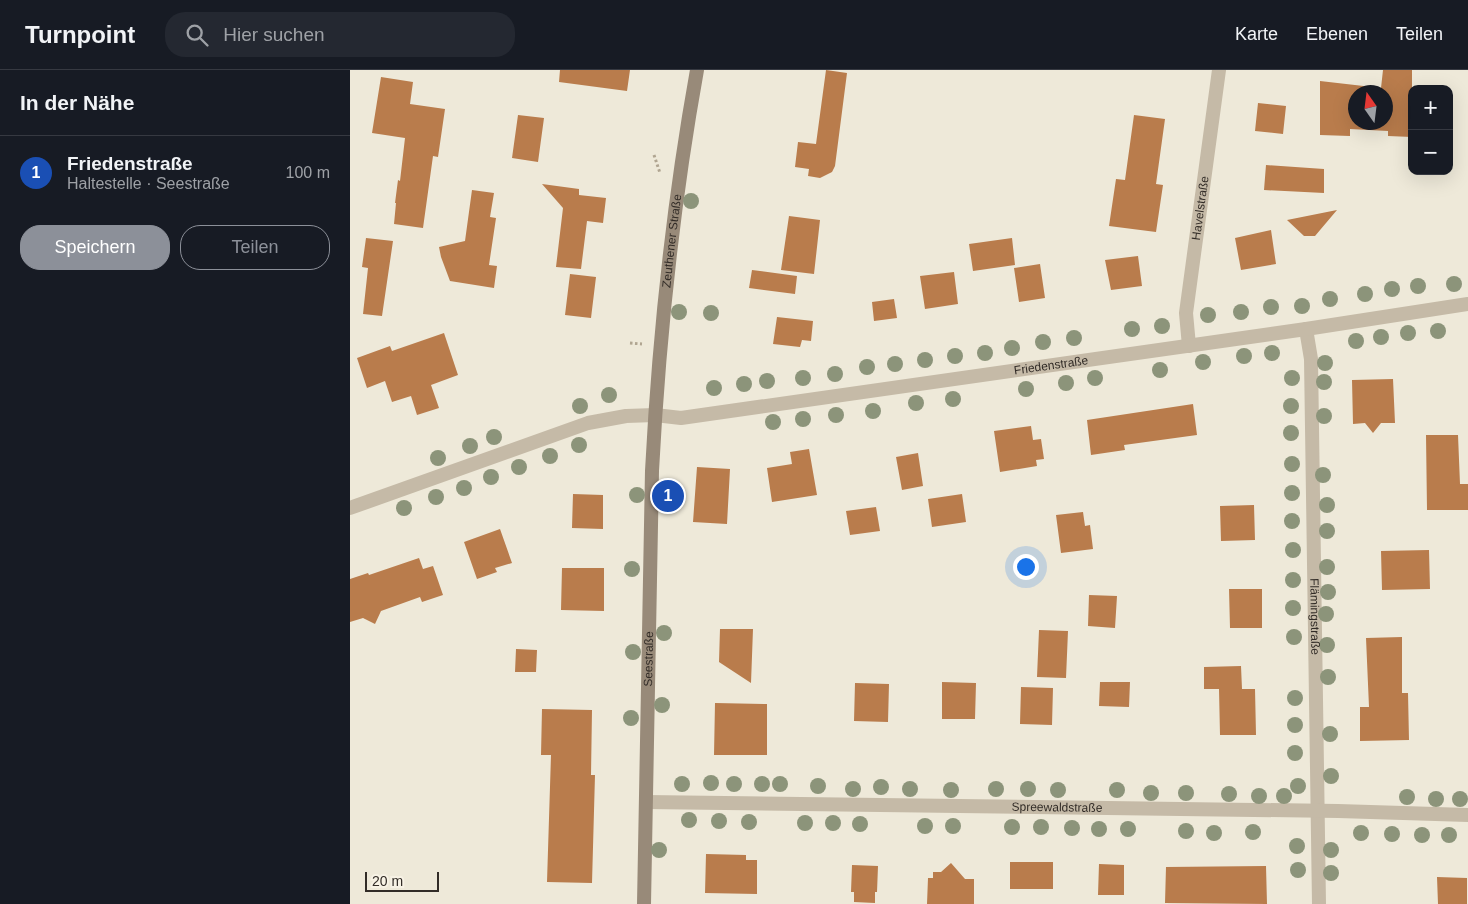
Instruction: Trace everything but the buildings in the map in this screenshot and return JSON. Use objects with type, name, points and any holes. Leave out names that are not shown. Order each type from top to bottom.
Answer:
[{"type":"main road","name":"Zeuthener Straße","points":[[655,415],[672,227],[697,70]]},
{"type":"main road","name":"Seestraße","points":[[644,904],[652,471],[655,415]]},
{"type":"street","name":"Havelstraße","points":[[1189,346],[1186,313],[1219,70]]},
{"type":"street","name":"Friedenstraße","points":[[350,508],[588,422],[626,416],[655,415],[681,418],[1189,346],[1468,304]]},
{"type":"street","name":"Flämingstraße","points":[[1306,329],[1311,358],[1319,904]]},
{"type":"street","name":"Spreewaldstraße","points":[[646,802],[1318,811],[1468,815]]},
{"type":"path","points":[[630,343],[642,344]]},
{"type":"place","name":"Friedenstraße","points":[[668,496]]}]
